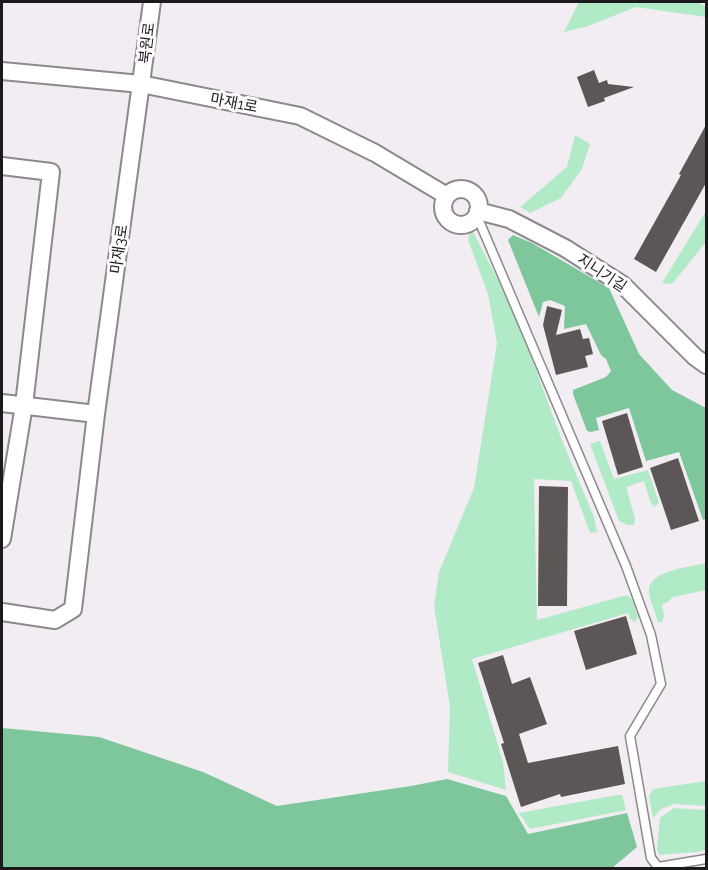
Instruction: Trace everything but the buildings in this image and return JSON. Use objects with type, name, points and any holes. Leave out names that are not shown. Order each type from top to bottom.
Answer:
[{"type":"street","name":"북원로","points":[[141,84],[152,2]]},
{"type":"street","name":"마재1로","points":[[2,71],[141,84],[300,116],[375,153],[447,196]]},
{"type":"street","name":"마재3로","points":[[2,612],[55,620],[74,609],[96,414],[141,84]]},
{"type":"street","points":[[2,166],[51,172],[24,405],[2,539]]},
{"type":"street","points":[[457,190],[473,194],[477,199],[477,213],[473,221],[462,225],[451,222],[444,213],[444,201],[447,196],[457,190]]},
{"type":"street","name":"지니기길","points":[[477,213],[509,219],[565,248],[623,285],[695,357],[706,365]]},
{"type":"street","points":[[2,403],[96,414]]},
{"type":"lane","points":[[477,213],[626,566],[651,635],[661,684],[630,736],[651,858],[658,867],[706,859]]},
{"type":"green space","points":[[579,2],[698,2],[706,7],[706,17],[636,7],[588,26],[564,32]]},
{"type":"green space","points":[[575,135],[590,144],[582,169],[561,198],[530,213],[520,207],[567,167]]},
{"type":"green space","points":[[706,211],[706,242],[672,284],[662,283]]},
{"type":"green space","points":[[471,228],[507,297],[594,517],[597,532],[590,533],[571,481],[534,479],[537,620],[627,595],[632,599],[638,617],[635,622],[630,619],[628,613],[472,659],[503,762],[506,790],[448,772],[450,707],[434,606],[439,572],[474,488],[497,343],[488,294],[468,240]]},
{"type":"green space","points":[[513,235],[532,243],[609,288],[639,354],[672,390],[706,408],[706,519],[703,520],[679,452],[646,461],[629,408],[596,418],[599,430],[587,431],[573,390],[606,377],[611,371],[586,324],[564,329],[565,306],[550,300],[543,302],[539,317],[508,240]]},
{"type":"green space","points":[[600,441],[614,479],[648,470],[659,503],[654,507],[651,503],[644,481],[626,487],[635,518],[634,525],[619,521],[590,444]]},
{"type":"green space","points":[[706,563],[706,590],[673,597],[662,604],[664,616],[662,622],[658,622],[649,592],[651,583],[664,573]]},
{"type":"green space","points":[[2,728],[99,737],[203,772],[277,806],[447,779],[506,796],[528,834],[627,813],[637,847],[612,868],[2,868]]},
{"type":"green space","points":[[706,781],[706,806],[674,804],[661,809],[653,818],[649,796],[653,789]]},
{"type":"green space","points":[[622,795],[626,810],[530,829],[519,813]]},
{"type":"green space","points":[[674,808],[706,810],[706,850],[659,855],[657,849],[660,818]]}]
